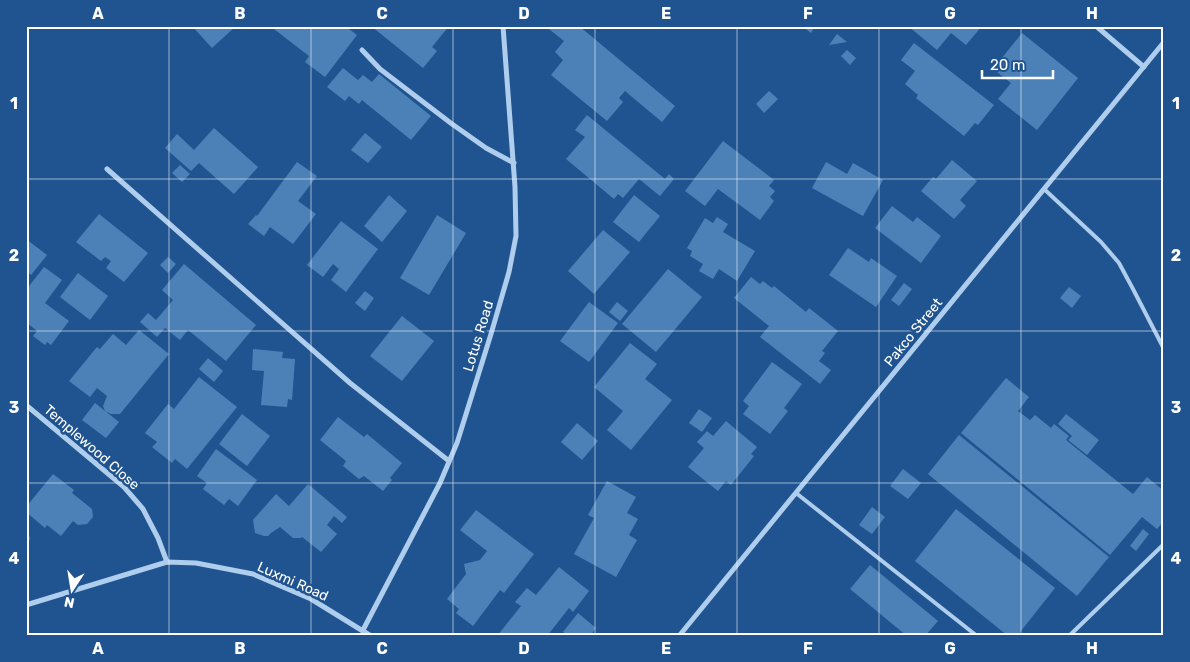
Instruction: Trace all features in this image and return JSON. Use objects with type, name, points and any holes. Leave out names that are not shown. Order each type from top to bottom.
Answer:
[{"type":"street","name":"Lotus Road","points":[[363,630],[450,461],[509,272],[516,236],[515,188],[503,26]]},
{"type":"street","points":[[1096,26],[1144,67]]},
{"type":"street","name":"Pakco Street","points":[[679,636],[1164,42]]},
{"type":"street","points":[[362,50],[380,69],[452,124],[486,148],[514,163]]},
{"type":"street","points":[[106,169],[350,383],[450,461]]},
{"type":"street","name":"Templewood Close","points":[[26,405],[124,487],[143,509],[158,538],[167,562]]},
{"type":"street","name":"Luxmi Road","points":[[26,605],[167,562],[196,563],[253,574],[311,599],[371,636]]},
{"type":"lane","points":[[1044,189],[1101,242],[1119,263],[1164,349]]},
{"type":"lane","points":[[796,494],[977,636]]},
{"type":"lane","points":[[1069,636],[1164,544]]},
{"type":"building","points":[[192,26],[236,26],[212,48]]},
{"type":"building","points":[[270,26],[327,26],[331,29],[333,26],[345,26],[357,35],[325,77],[305,62],[309,56]]},
{"type":"building","points":[[371,26],[449,26],[432,47],[437,51],[423,68]]},
{"type":"building","points":[[551,26],[579,26],[675,106],[662,122],[625,91],[619,98],[623,102],[607,121],[551,75],[563,60],[555,52],[564,41],[549,29]]},
{"type":"building","points":[[802,26],[815,26],[811,33]]},
{"type":"building","points":[[908,26],[982,26],[966,45],[951,33],[937,50]]},
{"type":"building","points":[[1022,33],[1078,78],[1037,130],[998,99],[1011,83],[993,69]]},
{"type":"building","points":[[837,34],[847,42],[829,45]]},
{"type":"building","points":[[914,43],[994,105],[978,125],[975,123],[964,136],[916,98],[918,95],[905,84],[915,71],[901,60]]},
{"type":"building","points":[[847,50],[856,58],[850,65],[841,56]]},
{"type":"building","points":[[343,68],[358,80],[363,75],[372,82],[379,74],[431,116],[411,140],[362,100],[359,104],[349,96],[345,101],[327,87]]},
{"type":"building","points":[[769,91],[778,99],[764,113],[756,104]]},
{"type":"building","points":[[587,115],[665,179],[669,174],[674,179],[660,196],[639,179],[623,198],[618,194],[614,199],[566,159],[585,137],[575,130]]},
{"type":"building","points":[[214,128],[258,167],[234,194],[199,163],[191,171],[165,148],[177,134],[194,150]]},
{"type":"building","points":[[365,133],[382,147],[368,163],[351,150]]},
{"type":"building","points":[[723,141],[774,180],[769,186],[775,191],[770,197],[774,201],[760,220],[718,189],[705,206],[685,191]]},
{"type":"building","points":[[952,160],[977,181],[960,200],[966,206],[954,219],[921,191],[933,177],[936,179]]},
{"type":"building","points":[[297,162],[317,176],[298,201],[316,214],[293,244],[270,227],[264,236],[248,224],[257,216]]},
{"type":"building","points":[[826,162],[847,174],[853,163],[883,180],[863,216],[812,188]]},
{"type":"building","points":[[180,165],[190,174],[182,182],[172,173]]},
{"type":"building","points":[[389,195],[407,211],[382,242],[364,226]]},
{"type":"building","points":[[634,195],[660,216],[639,242],[613,222]]},
{"type":"building","points":[[892,206],[913,222],[917,217],[941,236],[921,263],[875,228]]},
{"type":"building","points":[[99,214],[148,253],[124,282],[106,268],[111,261],[105,257],[101,261],[76,242]]},
{"type":"building","points":[[437,215],[466,233],[429,295],[400,278]]},
{"type":"building","points":[[717,217],[728,224],[723,232],[755,251],[737,281],[719,269],[713,279],[699,271],[703,264],[690,256],[692,251],[687,248],[705,218],[713,223]]},
{"type":"building","points":[[341,221],[378,249],[346,292],[331,280],[339,269],[333,264],[323,277],[307,265]]},
{"type":"building","points":[[603,230],[630,252],[594,294],[568,271]]},
{"type":"building","points":[[26,239],[47,255],[31,275],[26,271]]},
{"type":"building","points":[[848,248],[869,262],[871,258],[897,276],[876,307],[829,275]]},
{"type":"building","points":[[168,257],[176,264],[168,273],[160,265]]},
{"type":"building","points":[[184,264],[256,325],[226,361],[188,330],[180,340],[165,328],[157,337],[140,322],[148,313],[156,320],[173,300],[162,290]]},
{"type":"building","points":[[44,267],[62,280],[45,303],[69,321],[51,345],[47,342],[45,345],[33,336],[37,331],[26,322],[26,290]]},
{"type":"building","points":[[668,269],[702,297],[656,352],[622,324]]},
{"type":"building","points":[[78,273],[108,296],[90,320],[60,297]]},
{"type":"building","points":[[751,277],[760,284],[763,281],[772,288],[774,286],[806,312],[809,308],[838,331],[822,351],[825,353],[819,361],[831,370],[820,384],[760,337],[769,326],[734,298]]},
{"type":"building","points":[[904,283],[912,289],[899,306],[891,300]]},
{"type":"building","points":[[1069,287],[1081,296],[1072,308],[1060,298]]},
{"type":"building","points":[[365,291],[374,298],[365,311],[355,303]]},
{"type":"building","points":[[589,302],[618,323],[589,362],[560,341]]},
{"type":"building","points":[[617,302],[628,311],[620,321],[609,312]]},
{"type":"building","points":[[402,316],[434,341],[402,381],[370,356]]},
{"type":"building","points":[[139,330],[169,354],[120,414],[111,414],[105,411],[103,406],[107,396],[97,388],[90,397],[69,381],[97,347],[100,349],[113,334],[126,345]]},
{"type":"building","points":[[630,343],[657,364],[645,379],[672,400],[631,450],[607,430],[623,411],[594,387]]},
{"type":"building","points":[[253,349],[283,352],[282,358],[295,359],[292,400],[288,399],[287,407],[261,405],[264,371],[252,370]]},
{"type":"building","points":[[208,358],[223,371],[214,382],[199,369]]},
{"type":"building","points":[[772,362],[802,384],[784,408],[788,411],[770,434],[743,414],[749,406],[743,401]]},
{"type":"building","points":[[199,377],[237,407],[187,469],[175,459],[172,463],[152,447],[157,442],[145,433],[168,404],[174,409]]},
{"type":"building","points":[[1006,378],[1029,397],[1018,411],[1030,420],[1035,415],[1051,428],[1054,424],[1069,436],[1066,440],[1133,494],[1147,477],[1164,491],[1164,521],[1157,529],[1142,517],[1110,555],[961,433]]},
{"type":"building","points":[[95,403],[119,422],[106,438],[82,420]]},
{"type":"building","points":[[699,409],[712,418],[702,432],[689,423]]},
{"type":"building","points":[[242,414],[270,436],[247,466],[219,444]]},
{"type":"building","points":[[1066,414],[1099,440],[1087,455],[1068,440],[1072,436],[1058,424]]},
{"type":"building","points":[[338,417],[364,437],[367,434],[402,463],[390,478],[392,480],[383,491],[364,476],[359,479],[343,466],[346,461],[320,440]]},
{"type":"building","points":[[726,421],[757,447],[751,454],[754,456],[731,485],[726,481],[718,491],[688,467],[704,448],[697,442],[707,431],[713,436]]},
{"type":"building","points":[[577,423],[598,441],[582,460],[561,442]]},
{"type":"building","points":[[959,435],[1109,557],[1077,596],[928,474]]},
{"type":"building","points":[[216,449],[257,480],[238,506],[229,499],[224,505],[203,489],[207,483],[197,476]]},
{"type":"building","points":[[903,469],[921,483],[908,499],[890,486]]},
{"type":"building","points":[[53,474],[74,490],[72,493],[92,509],[93,517],[87,524],[78,525],[73,521],[61,536],[47,525],[45,528],[26,512],[26,507]]},
{"type":"building","points":[[607,481],[636,497],[627,513],[638,519],[629,535],[637,540],[616,577],[574,554],[594,518],[588,515]]},
{"type":"building","points":[[308,484],[347,517],[342,523],[334,516],[327,525],[337,534],[321,552],[302,537],[293,538],[280,527],[268,536],[255,533],[253,520],[276,494],[289,506]]},
{"type":"building","points":[[872,507],[885,517],[872,534],[859,525]]},
{"type":"building","points":[[956,509],[1055,588],[1017,636],[1008,636],[915,561]]},
{"type":"building","points":[[476,510],[534,554],[504,593],[500,590],[473,626],[456,613],[459,609],[447,599],[466,574],[464,564],[480,560],[487,551],[460,530]]},
{"type":"building","points":[[1143,529],[1149,534],[1136,551],[1130,546]]},
{"type":"building","points":[[26,535],[30,537],[27,553],[26,553]]},
{"type":"building","points":[[870,565],[938,621],[925,636],[907,636],[850,589]]},
{"type":"building","points":[[559,567],[589,591],[573,612],[569,608],[547,636],[497,636],[521,606],[515,602],[527,588],[536,595]]},
{"type":"building","points":[[578,613],[596,628],[590,636],[568,636],[563,632]]}]
